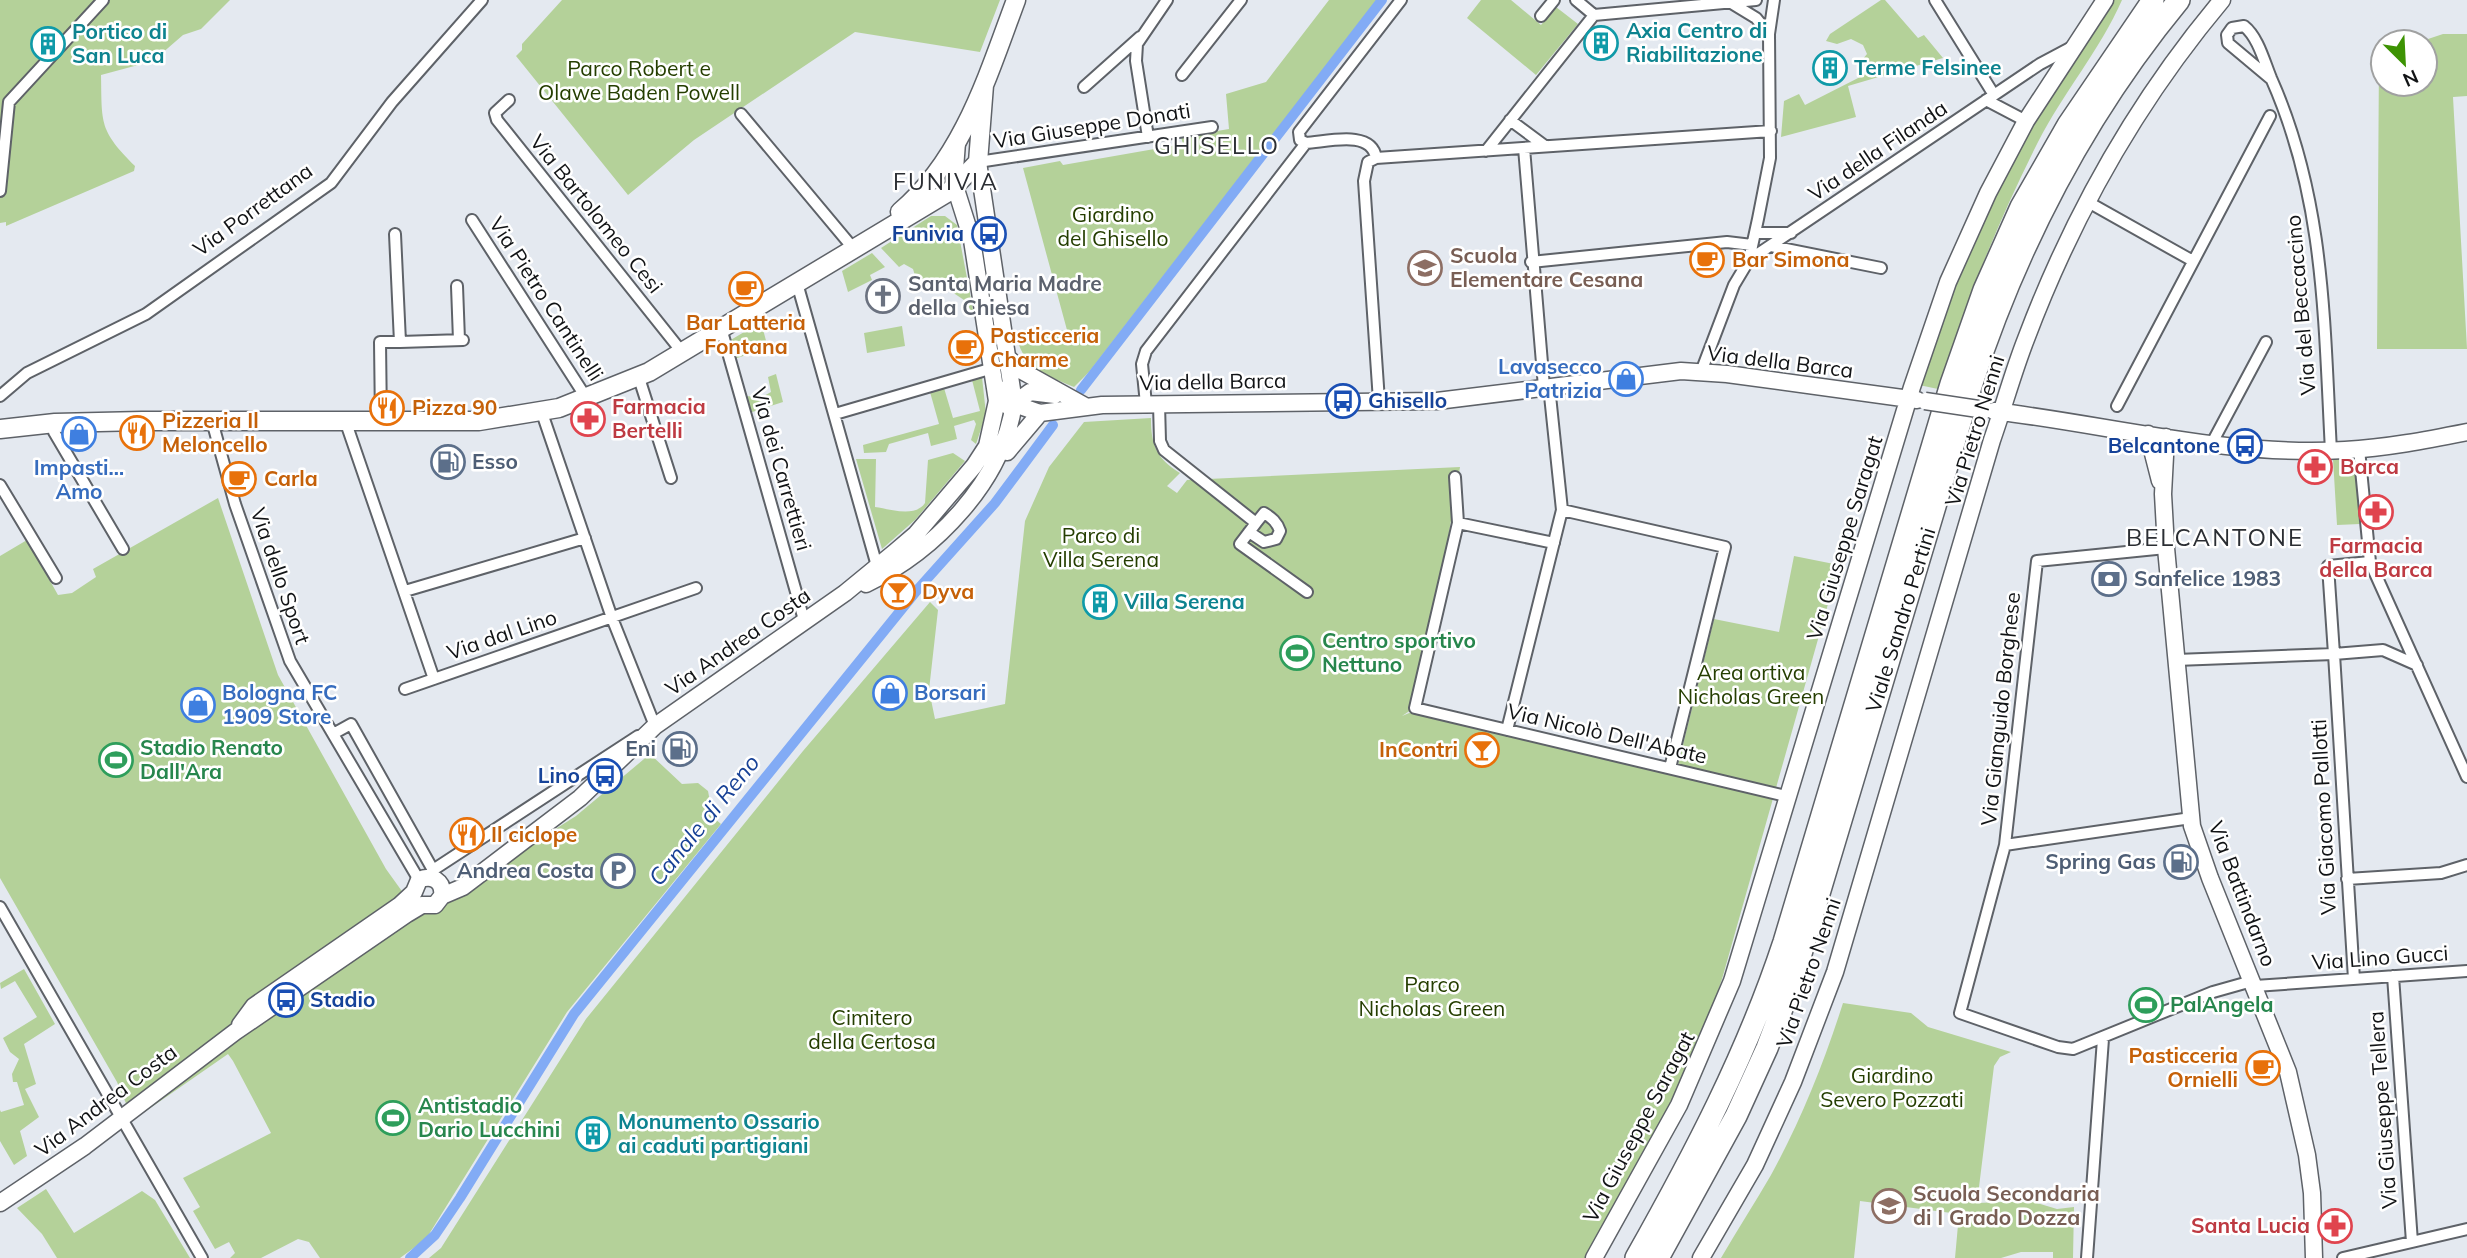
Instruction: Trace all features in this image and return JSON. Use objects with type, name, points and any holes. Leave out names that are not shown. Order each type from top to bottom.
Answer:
[{"type":"highway","name":"Viale Sandro Pertini","points":[[1636,1258],[1702,1140],[1762,1008],[1947,397],[1984,289],[2021,207],[2068,125],[2151,9],[2179,0]]},
{"type":"highway","points":[[2151,9],[2185,0]]},
{"type":"highway","name":"Viale Sandro Pertini","points":[[1658,1258],[1736,1116],[1767,1048],[1794,977],[1971,386],[2004,293],[2055,182],[2151,9]]},
{"type":"main road","points":[[880,231],[926,187],[958,139],[985,85],[1016,0]]},
{"type":"main road","points":[[0,429],[55,423],[479,421],[541,413],[587,399],[639,377],[955,187],[978,162],[985,85]]},
{"type":"street","points":[[0,191],[9,102],[103,0]]},
{"type":"street","name":"Via Porrettana","points":[[0,396],[27,373],[146,314],[331,183],[392,102],[482,0]]},
{"type":"street","points":[[1084,87],[1140,37],[1167,0]]},
{"type":"street","points":[[1182,75],[1241,0]]},
{"type":"street","points":[[1376,158],[1375,152],[1364,141],[1306,143],[1300,141],[1299,132],[1401,0]]},
{"type":"street","points":[[1541,16],[1554,0]]},
{"type":"street","points":[[1576,0],[1594,15],[1756,0]]},
{"type":"street","name":"Via della Filanda","points":[[1701,372],[1734,285],[1749,260],[1770,158],[1769,34],[1774,0]]},
{"type":"street","points":[[1935,0],[1990,98],[2026,121]]},
{"type":"street","name":"Via Giuseppe Saragat","points":[[1594,1258],[1679,1105],[1709,1042],[1732,981],[1917,400],[1948,282],[1988,193],[2026,121],[2105,0]]},
{"type":"street","name":"Via Pietro Nenni","points":[[1701,1258],[1760,1153],[1793,1082],[1831,983],[2002,412],[2045,292],[2088,202],[2137,118],[2222,0]]},
{"type":"street","points":[[1733,4],[1756,18],[1769,34]]},
{"type":"street","points":[[1486,151],[1594,15]]},
{"type":"street","name":"Via del Beccaccino","points":[[2272,79],[2228,43],[2227,35],[2232,28],[2240,25],[2247,28],[2272,79],[2297,143],[2315,221],[2321,266],[2331,451]]},
{"type":"street","points":[[1140,37],[1136,61],[1148,138]]},
{"type":"street","name":"Via della Filanda","points":[[1749,260],[1990,98],[2072,47]]},
{"type":"street","name":"Via Bartolomeo Cesi","points":[[509,100],[495,113],[497,120],[682,352]]},
{"type":"street","points":[[741,114],[853,248]]},
{"type":"street","points":[[2117,406],[2270,116]]},
{"type":"street","points":[[1510,120],[1545,146]]},
{"type":"street","name":"Via Giuseppe Donati","points":[[978,162],[1212,127]]},
{"type":"street","points":[[1379,401],[1365,165],[1376,158],[1771,131]]},
{"type":"street","name":"Via Andrea Costa","points":[[0,1203],[85,1146],[119,1117],[235,1032],[254,1006],[429,887],[593,762],[654,726],[845,593],[916,534],[974,466],[987,446],[996,418],[993,369],[972,240],[955,187],[958,139]]},
{"type":"street","points":[[1306,143],[1146,351],[1142,364],[1164,450],[1253,527],[1240,544],[1307,592]]},
{"type":"street","points":[[1507,730],[1562,510],[1531,262],[1524,148]]},
{"type":"street","name":"Via Andrea Costa","points":[[845,593],[896,569],[920,552],[996,465],[1007,440],[1014,403],[978,162]]},
{"type":"street","points":[[2088,202],[2193,261]]},
{"type":"street","name":"Via Pietro Cantinelli","points":[[472,220],[587,399]]},
{"type":"street","points":[[1755,233],[1792,233],[1792,243],[1799,253]]},
{"type":"street","points":[[395,234],[400,342]]},
{"type":"street","points":[[1531,262],[1727,242],[1752,245]]},
{"type":"street","points":[[1770,246],[1881,268]]},
{"type":"street","points":[[797,283],[877,566]]},
{"type":"street","points":[[381,422],[380,342],[461,340],[457,286]]},
{"type":"street","name":"Via dei Carrettieri","points":[[721,328],[804,620]]},
{"type":"street","points":[[2212,443],[2266,342]]},
{"type":"street","name":"Via della Barca","points":[[1009,358],[1022,371],[1085,406]]},
{"type":"street","points":[[835,414],[993,369]]},
{"type":"street","name":"Via della Barca","points":[[995,386],[1014,403],[1040,413],[1085,406],[1460,399],[1657,373],[1701,372],[2212,443],[2331,451],[2467,432]]},
{"type":"street","points":[[639,377],[671,478]]},
{"type":"street","name":"Via della Barca","points":[[996,418],[1030,392],[1064,396]]},
{"type":"street","points":[[541,413],[611,618],[654,726]]},
{"type":"street","points":[[996,465],[1040,413]]},
{"type":"street","name":"Via dello Sport","points":[[212,421],[239,517],[290,661],[372,800],[429,887]]},
{"type":"street","points":[[55,423],[54,432],[123,549]]},
{"type":"street","points":[[346,423],[434,679]]},
{"type":"street","name":"Via Battindarno","points":[[2148,434],[2163,494]]},
{"type":"street","name":"Via Battindarno","points":[[2166,437],[2163,494],[2166,548],[2191,818],[2210,878],[2288,1072],[2299,1116],[2312,1193],[2314,1258]]},
{"type":"street","points":[[2359,449],[2370,562],[2467,777]]},
{"type":"street","points":[[1455,477],[1458,523],[1554,543]]},
{"type":"street","points":[[0,485],[56,578]]},
{"type":"street","points":[[1562,510],[1725,547],[1670,768]]},
{"type":"street","name":"Via Nicolò Dell'Abate","points":[[1458,523],[1415,708],[1790,797]]},
{"type":"street","points":[[405,591],[584,538]]},
{"type":"street","name":"Via Gianguido Borghese","points":[[2166,548],[2037,561],[2005,845],[2191,818]]},
{"type":"street","name":"Via Giacomo Pallotti","points":[[2354,979],[2328,566],[2370,562]]},
{"type":"street","name":"Via dal Lino","points":[[405,689],[696,588]]},
{"type":"street","points":[[2176,660],[2383,650],[2405,639]]},
{"type":"street","points":[[2383,650],[2417,665]]},
{"type":"street","points":[[333,734],[351,724],[388,791],[429,887]]},
{"type":"street","name":"Via Andrea Costa","points":[[429,887],[520,843],[580,798],[654,726]]},
{"type":"street","points":[[372,800],[388,791]]},
{"type":"street","name":"Via Lino Gucci","points":[[2005,845],[1960,1013],[2066,1049],[2079,1048],[2103,1039],[2213,992],[2253,983],[2467,971]]},
{"type":"street","points":[[2347,879],[2441,873],[2467,865]]},
{"type":"street","points":[[0,907],[202,1258]]},
{"type":"street","name":"Via Giuseppe Tellera","points":[[2393,976],[2412,1242]]},
{"type":"street","points":[[2087,1258],[2103,1039]]},
{"type":"street","points":[[2343,1258],[2467,1229]]},
{"type":"green space","points":[[0,0],[230,0],[201,29],[183,35],[153,61],[101,75],[105,125],[115,143],[135,166],[134,171],[6,226],[6,222],[0,223]]},
{"type":"green space","name":"Parco Robert e Olawe Baden Powell","points":[[562,0],[1000,0],[980,52],[855,32],[694,140],[628,195],[516,56],[522,50],[522,44]]},
{"type":"green space","name":"Giardino del Ghisello","points":[[1329,0],[1377,0],[1089,372],[1074,387],[1038,370],[1025,357],[1017,338],[1067,330],[1023,168],[1060,161],[1063,165],[1183,144],[1181,137],[1229,129],[1226,94],[1266,82]]},
{"type":"green space","points":[[1481,0],[1511,0],[1541,25],[1556,7],[1578,24],[1536,75],[1467,18]]},
{"type":"green space","points":[[1881,0],[1885,0],[1918,38],[1924,35],[1943,58],[1848,86],[1856,117],[1781,137],[1784,101],[1799,94],[1805,105],[1868,73],[1862,60],[1867,54],[1863,45],[1851,39],[1837,44],[1826,41],[1830,34]]},
{"type":"green space","points":[[2110,0],[2122,0],[2103,36],[2048,124],[2023,172],[1983,263],[1938,389],[1919,385],[1944,307],[2016,147]]},
{"type":"green space","points":[[2467,34],[2467,96],[2453,97],[2467,349],[2377,349],[2379,98],[2439,98],[2439,35]]},
{"type":"green space","points":[[931,216],[945,216],[957,225],[974,315],[964,300],[934,280],[916,279],[913,269],[904,264],[899,267],[881,248]]},
{"type":"green space","points":[[872,253],[885,267],[870,275],[872,280],[848,292],[842,271]]},
{"type":"green space","points":[[761,322],[768,348],[734,359],[729,341]]},
{"type":"green space","points":[[902,326],[905,346],[867,353],[864,333]]},
{"type":"green space","points":[[776,374],[783,402],[749,413],[744,396],[762,397],[771,392],[768,377]]},
{"type":"green space","points":[[982,377],[986,414],[976,444],[971,440],[976,424],[974,420],[954,426],[957,439],[931,446],[928,433],[889,444],[886,452],[864,453],[863,445],[939,424],[930,392],[944,388],[953,418],[980,411],[972,380]]},
{"type":"green space","points":[[1151,418],[1156,450],[1165,462],[1180,473],[1167,486],[1177,493],[1187,480],[1460,467],[1431,640],[1414,708],[1402,716],[1414,711],[1676,773],[1714,619],[1779,632],[1794,556],[1839,565],[1722,979],[1697,1053],[1639,1165],[1585,1258],[429,1258],[441,1248],[586,1019],[803,751],[930,602],[938,610],[929,690],[935,719],[1005,704],[1025,521],[1049,467],[1084,422]]},
{"type":"green space","points":[[953,453],[965,461],[915,520],[882,549],[856,459],[876,459],[875,507],[909,511],[921,508],[925,503],[928,460]]},
{"type":"green space","points":[[2356,457],[2360,524],[2337,525],[2333,459]]},
{"type":"green space","points":[[218,498],[278,675],[386,869],[419,915],[576,816],[650,754],[682,784],[698,783],[708,791],[711,807],[707,812],[721,824],[567,1012],[426,1239],[400,1258],[320,1258],[309,1242],[298,1239],[261,1258],[230,1258],[235,1253],[229,1242],[215,1249],[193,1211],[200,1207],[183,1178],[271,1133],[233,1061],[228,1054],[133,1120],[117,1082],[0,878],[0,556],[27,540],[58,595],[72,593],[96,577],[93,569]]},
{"type":"green space","points":[[24,969],[55,1024],[24,1044],[36,1084],[25,1089],[39,1117],[20,1131],[27,1156],[14,1165],[0,1141],[0,1110],[1,1112],[24,1105],[12,1074],[19,1059],[10,1052],[3,1038],[37,1017],[15,981],[1,989],[0,983]]},
{"type":"green space","name":"Giardino Severo Pozzati","points":[[1843,1003],[1911,1013],[1928,1027],[2011,1052],[2000,1057],[1994,1066],[1977,1203],[2030,1201],[2057,1209],[2074,1207],[2073,1258],[2053,1258],[2053,1252],[2021,1252],[2001,1258],[1955,1258],[1959,1214],[1860,1201],[1854,1258],[1721,1258],[1771,1175],[1792,1133],[1820,1069]]},
{"type":"green space","points":[[46,1189],[74,1233],[142,1191],[155,1200],[190,1258],[57,1258],[42,1234],[17,1208]]},
{"type":"waterway","name":"Canale di Reno","points":[[1081,390],[1382,0]]},
{"type":"waterway","name":"Canale di Reno","points":[[410,1258],[435,1235],[460,1198],[574,1014],[918,589],[995,503],[1053,425]]},
{"type":"place","name":"Axia Centro di Riabilitazione","points":[[1601,43]]},
{"type":"place","name":"Portico di San Luca","points":[[48,44]]},
{"type":"place","name":"Terme Felsinee","points":[[1830,68]]},
{"type":"place","name":"Funivia","points":[[989,234]]},
{"type":"place","name":"Bar Simona","points":[[1707,260]]},
{"type":"place","name":"Scuola Elementare Cesana","points":[[1425,268]]},
{"type":"place","name":"Bar Latteria Fontana","points":[[746,289]]},
{"type":"place","name":"Santa Maria Madre della Chiesa","points":[[883,296]]},
{"type":"place","name":"Pasticceria Charme","points":[[966,348]]},
{"type":"place","name":"Lavasecco Patrizia","points":[[1626,379]]},
{"type":"place","name":"Ghisello","points":[[1343,401]]},
{"type":"place","name":"Pizza 90","points":[[387,408]]},
{"type":"place","name":"Farmacia Bertelli","points":[[588,419]]},
{"type":"place","name":"Pizzeria Il Meloncello","points":[[137,433]]},
{"type":"place","name":"Impasti… Amo","points":[[79,434]]},
{"type":"place","name":"Belcantone","points":[[2245,446]]},
{"type":"place","name":"Esso","points":[[448,462]]},
{"type":"place","name":"Barca","points":[[2315,467]]},
{"type":"place","name":"Carla","points":[[239,479]]},
{"type":"place","name":"Farmacia della Barca","points":[[2376,512]]},
{"type":"place","name":"Sanfelice 1983","points":[[2109,579]]},
{"type":"place","name":"Dyva","points":[[898,592]]},
{"type":"place","name":"Villa Serena","points":[[1100,602]]},
{"type":"place","name":"Centro sportivo Nettuno","points":[[1297,653]]},
{"type":"place","name":"Borsari","points":[[890,693]]},
{"type":"place","name":"Bologna FC 1909 Store","points":[[198,705]]},
{"type":"place","name":"Eni","points":[[680,749]]},
{"type":"place","name":"InContri","points":[[1482,750]]},
{"type":"place","name":"Stadio Renato Dall'Ara","points":[[116,760]]},
{"type":"place","name":"Lino","points":[[605,776]]},
{"type":"place","name":"Il ciclope","points":[[467,835]]},
{"type":"place","name":"Spring Gas","points":[[2181,862]]},
{"type":"place","name":"Andrea Costa","points":[[618,871]]},
{"type":"place","name":"Stadio","points":[[286,1000]]},
{"type":"place","name":"PalAngela","points":[[2146,1005]]},
{"type":"place","name":"Pasticceria Ornielli","points":[[2263,1068]]},
{"type":"place","name":"Antistadio Dario Lucchini","points":[[393,1118]]},
{"type":"place","name":"Monumento Ossario ai caduti partigiani","points":[[593,1134]]},
{"type":"place","name":"Scuola Secondaria di I Grado Dozza","points":[[1889,1206]]},
{"type":"place","name":"Santa Lucia","points":[[2335,1226]]},
{"type":"district","name":"GHISELLO","points":[[1217,146]]},
{"type":"district","name":"FUNIVIA","points":[[946,182]]},
{"type":"district","name":"BELCANTONE","points":[[2215,538]]},
{"type":"park label","name":"Parco di Villa Serena","points":[[1101,548]]},
{"type":"park label","name":"Area ortiva Nicholas Green","points":[[1751,685]]},
{"type":"park label","name":"Parco Nicholas Green","points":[[1432,997]]},
{"type":"park label","name":"Cimitero della Certosa","points":[[872,1030]]}]
